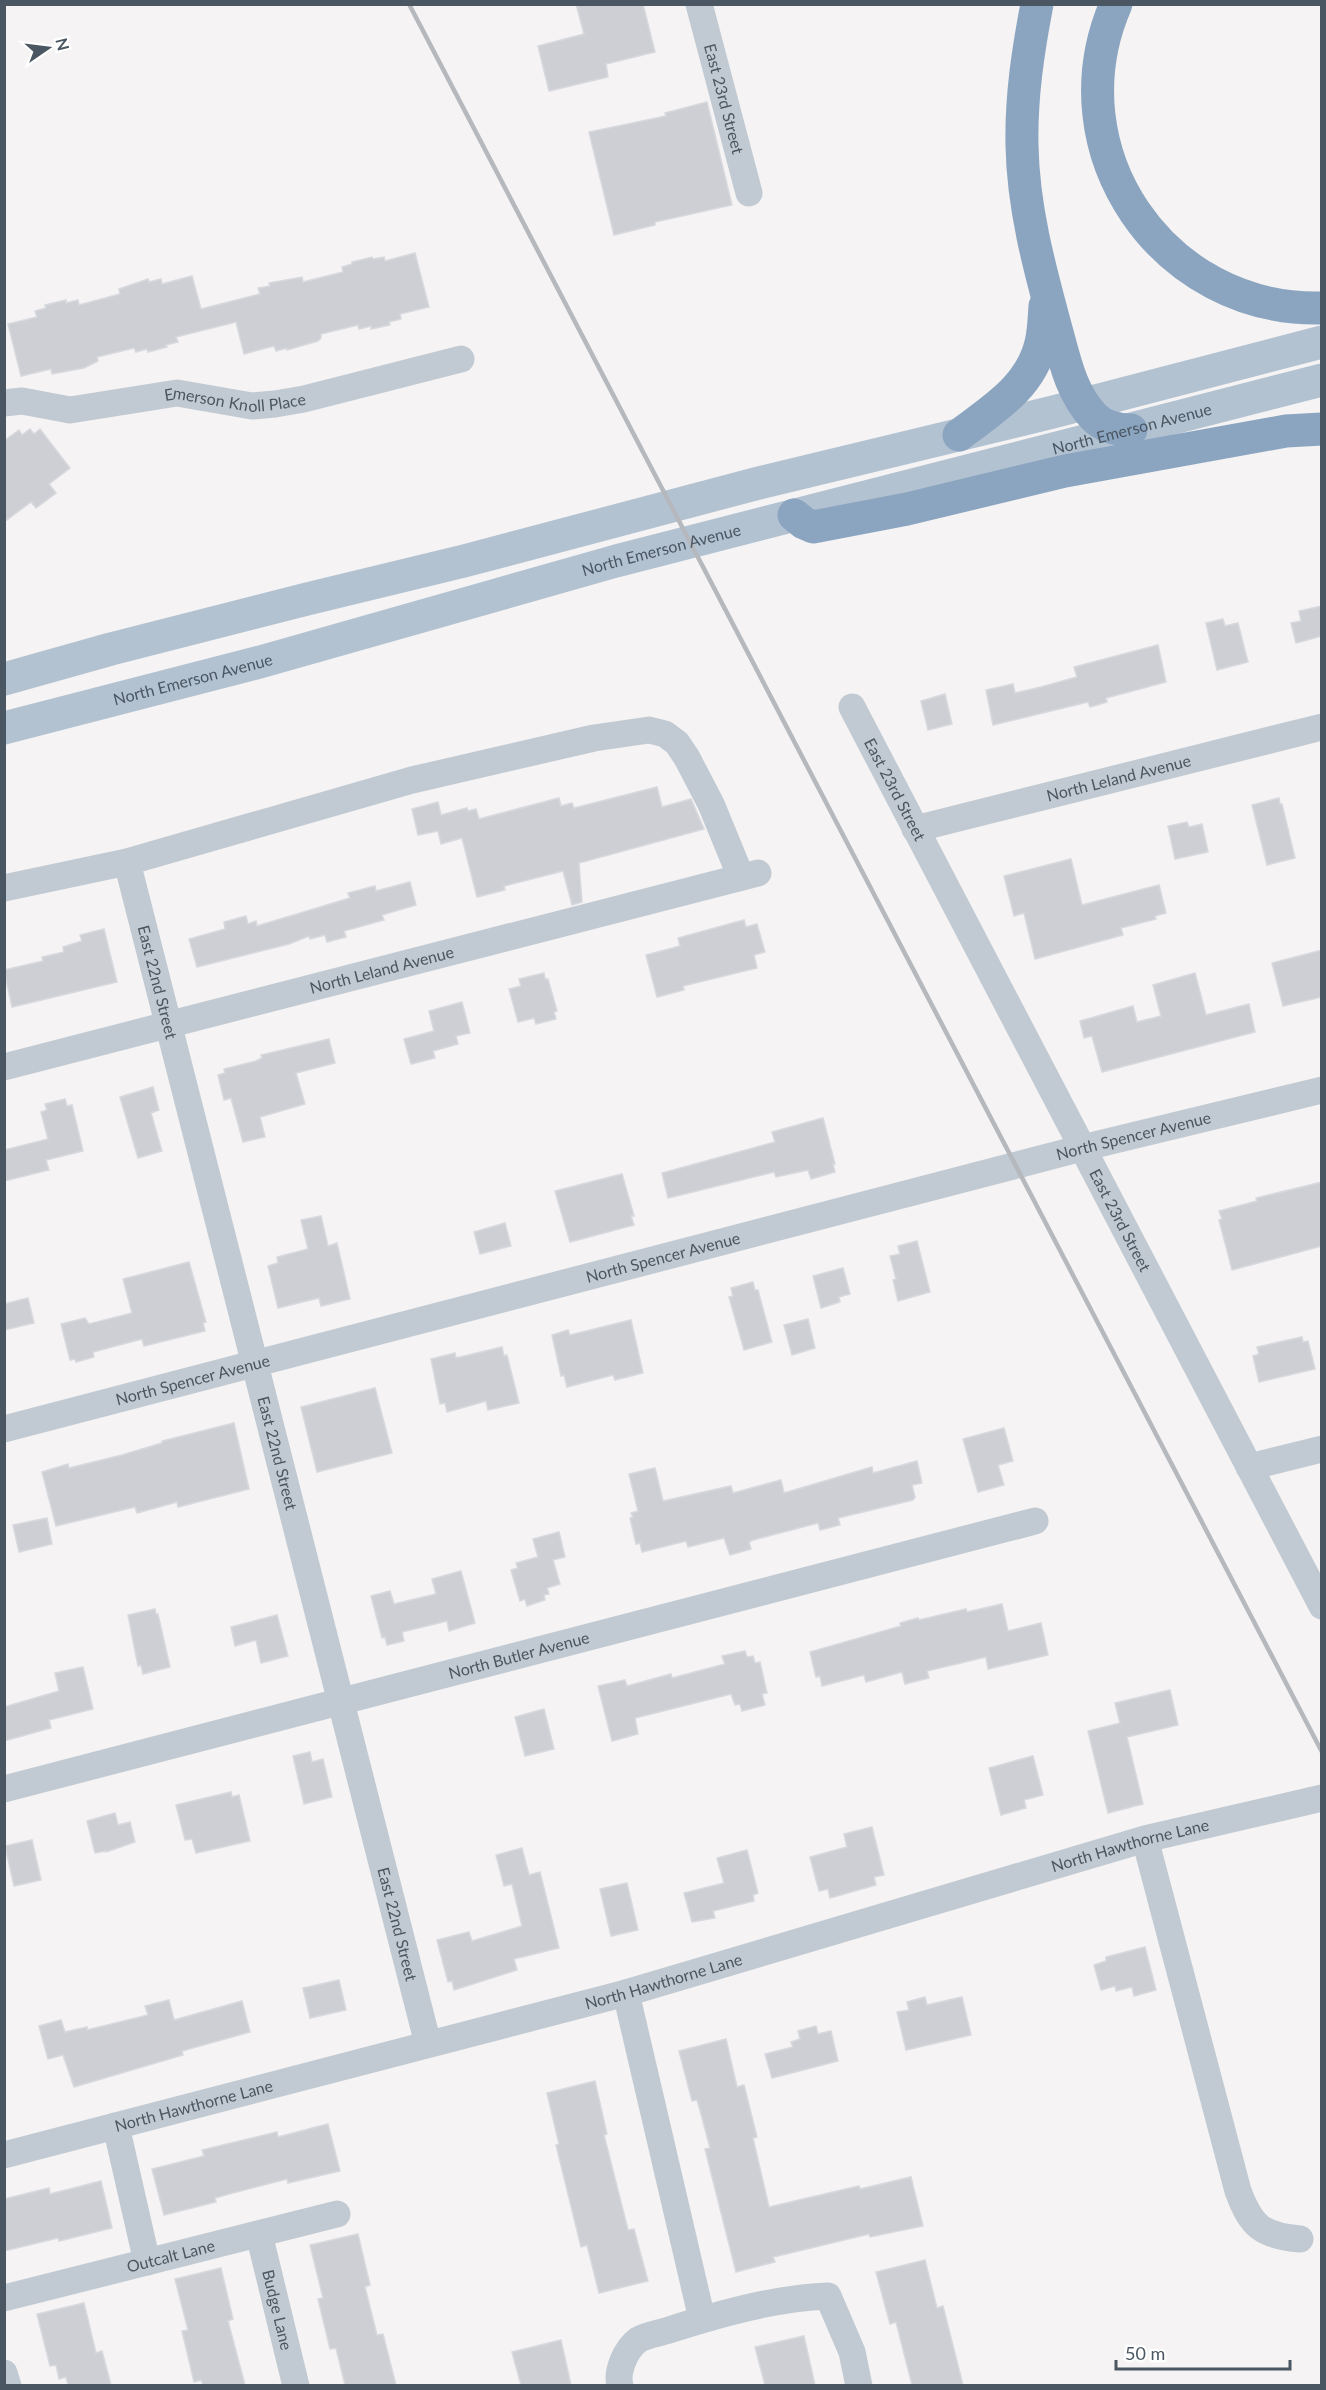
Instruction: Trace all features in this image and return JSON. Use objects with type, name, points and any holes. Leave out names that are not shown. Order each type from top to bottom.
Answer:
[{"type":"highway","points":[[1037,4],[1023,94],[1022,147],[1029,219],[1068,373],[1083,404],[1102,424],[1119,430],[1131,430]]},
{"type":"highway","points":[[1116,4],[1101,50],[1098,103],[1104,148],[1126,201],[1163,246],[1178,260],[1210,282],[1242,296],[1276,306],[1322,308]]},
{"type":"highway","points":[[958,435],[1006,399],[1032,368],[1041,343],[1046,292]]},
{"type":"highway","points":[[783,518],[813,527],[907,509],[1065,471],[1286,431],[1322,429]]},
{"type":"main road","points":[[4,679],[123,646],[755,484],[1083,404],[1322,342]]},
{"type":"main road","name":"North Emerson Avenue","points":[[4,728],[260,662],[616,561],[1322,380]]},
{"type":"street","name":"East 23rd Street","points":[[699,4],[749,193]]},
{"type":"street","name":"Emerson Knoll Place","points":[[4,403],[22,401],[70,410],[177,393],[252,406],[275,404],[304,399],[461,359]]},
{"type":"street","name":"East 23rd Street","points":[[852,707],[1322,1606]]},
{"type":"street","name":"North Leland Avenue","points":[[915,830],[1322,727]]},
{"type":"street","name":"North Leland Avenue","points":[[4,1067],[750,875],[677,743],[665,734],[650,730],[594,738],[412,780],[127,862]]},
{"type":"street","points":[[4,888],[127,862]]},
{"type":"street","name":"East 22nd Street","points":[[127,862],[428,2044]]},
{"type":"street","name":"North Spencer Avenue","points":[[4,1429],[1082,1148],[1322,1090]]},
{"type":"street","points":[[1249,1467],[1322,1449]]},
{"type":"street","name":"North Butler Avenue","points":[[4,1789],[1035,1521]]},
{"type":"street","name":"North Hawthorne Lane","points":[[4,2156],[626,1993],[1145,1839],[1322,1798]]},
{"type":"street","points":[[1145,1839],[1223,2135],[1247,2216],[1265,2231],[1285,2238],[1300,2239]]},
{"type":"street","points":[[626,1993],[702,2319]]},
{"type":"street","points":[[116,2126],[147,2262]]},
{"type":"street","name":"Outcalt Lane","points":[[4,2298],[337,2214]]},
{"type":"street","name":"Budge Lane","points":[[259,2234],[296,2385]]},
{"type":"street","points":[[620,2385],[618,2379],[626,2354],[639,2340],[702,2319],[803,2297],[828,2296],[852,2352],[859,2385]]},
{"type":"street","points":[[4,2373],[8,2385]]},
{"type":"building","points":[[576,4],[643,4],[655,52],[606,64],[608,77],[549,91],[538,46],[584,34]]},
{"type":"building","points":[[707,102],[732,205],[655,222],[655,225],[614,235],[589,132],[666,116],[665,113]]},
{"type":"building","points":[[415,253],[429,307],[400,314],[401,319],[389,322],[390,325],[359,329],[358,325],[321,334],[318,341],[287,350],[287,348],[276,351],[274,346],[244,354],[236,322],[176,337],[178,342],[148,352],[147,349],[136,352],[134,348],[97,357],[98,361],[84,368],[52,374],[51,369],[21,376],[8,324],[37,317],[35,311],[46,308],[45,305],[78,300],[79,305],[120,294],[119,289],[148,279],[149,282],[161,279],[162,284],[192,276],[201,309],[260,294],[258,288],[270,286],[269,283],[302,277],[303,282],[343,272],[342,267],[352,262],[372,257],[373,259],[384,257],[385,261]]},
{"type":"building","points":[[30,429],[34,434],[40,429],[70,468],[49,484],[56,493],[36,508],[31,502],[4,522],[4,441],[19,430],[22,435]]},
{"type":"building","points":[[1322,606],[1322,636],[1296,643],[1291,623],[1301,621],[1299,611]]},
{"type":"building","points":[[1223,619],[1225,626],[1238,623],[1248,662],[1217,670],[1206,623]]},
{"type":"building","points":[[1158,645],[1166,682],[1106,698],[1107,702],[1090,707],[1088,702],[993,725],[986,690],[1013,684],[1015,693],[1041,687],[1077,677],[1074,667]]},
{"type":"building","points":[[945,694],[952,724],[928,730],[921,701]]},
{"type":"building","points":[[657,787],[662,807],[691,799],[704,829],[579,863],[582,902],[572,905],[563,871],[504,886],[505,890],[477,897],[462,838],[441,844],[438,831],[418,835],[412,809],[438,802],[441,815],[467,808],[468,811],[476,809],[479,819],[559,798],[561,806],[572,803],[574,808]]},
{"type":"building","points":[[1279,798],[1295,858],[1267,865],[1252,805]]},
{"type":"building","points":[[1187,822],[1189,827],[1202,824],[1208,852],[1175,859],[1168,826]]},
{"type":"building","points":[[1071,859],[1082,905],[1159,885],[1166,913],[1155,916],[1156,919],[1121,928],[1123,935],[1035,959],[1024,913],[1014,916],[1004,876]]},
{"type":"building","points":[[410,882],[416,905],[382,915],[384,920],[344,931],[346,937],[327,942],[325,935],[310,939],[309,936],[289,944],[197,967],[189,939],[225,929],[224,922],[246,916],[248,924],[256,921],[257,926],[350,898],[348,893],[375,886],[376,891]]},
{"type":"building","points":[[744,920],[746,927],[757,924],[765,952],[754,955],[757,968],[683,986],[684,990],[657,997],[646,955],[680,946],[678,938]]},
{"type":"building","points":[[104,929],[117,982],[12,1007],[4,970],[43,961],[42,957],[64,952],[63,947],[82,941],[80,935]]},
{"type":"building","points":[[1322,950],[1322,997],[1283,1006],[1272,963]]},
{"type":"building","points":[[544,973],[545,979],[548,979],[557,1011],[554,1012],[556,1019],[536,1024],[534,1018],[518,1022],[509,989],[521,986],[519,979]]},
{"type":"building","points":[[1195,973],[1206,1015],[1249,1004],[1255,1032],[1102,1072],[1092,1036],[1084,1038],[1080,1021],[1133,1006],[1137,1022],[1161,1016],[1153,985]]},
{"type":"building","points":[[462,1002],[470,1033],[456,1036],[458,1044],[433,1051],[435,1058],[411,1064],[404,1039],[434,1031],[429,1011]]},
{"type":"building","points":[[329,1039],[335,1063],[296,1073],[305,1104],[260,1117],[265,1137],[243,1142],[231,1098],[224,1100],[218,1075],[225,1073],[224,1069],[256,1061],[262,1058],[261,1055]]},
{"type":"building","points":[[153,1087],[159,1110],[151,1113],[162,1151],[138,1158],[120,1097]]},
{"type":"building","points":[[65,1099],[67,1106],[72,1105],[83,1151],[46,1160],[49,1170],[4,1181],[4,1150],[48,1139],[41,1112],[47,1110],[45,1104]]},
{"type":"building","points":[[823,1118],[835,1172],[811,1179],[808,1170],[776,1177],[774,1172],[668,1198],[662,1173],[775,1142],[772,1132]]},
{"type":"building","points":[[622,1174],[634,1216],[631,1216],[634,1225],[570,1242],[555,1191]]},
{"type":"building","points":[[1322,1182],[1322,1246],[1232,1270],[1219,1220],[1222,1219],[1219,1211],[1257,1201],[1256,1198]]},
{"type":"building","points":[[321,1216],[328,1246],[337,1243],[350,1299],[321,1306],[319,1298],[278,1308],[268,1266],[278,1263],[277,1257],[308,1249],[301,1220]]},
{"type":"building","points":[[505,1223],[511,1246],[480,1254],[474,1232]]},
{"type":"building","points":[[917,1241],[930,1292],[898,1301],[893,1280],[896,1279],[890,1256],[900,1254],[898,1246]]},
{"type":"building","points":[[189,1262],[206,1322],[203,1323],[205,1331],[144,1346],[142,1339],[93,1352],[94,1357],[76,1362],[75,1359],[70,1360],[61,1324],[85,1318],[89,1324],[132,1313],[123,1279]]},
{"type":"building","points":[[843,1268],[850,1294],[839,1297],[840,1302],[821,1308],[813,1276]]},
{"type":"building","points":[[753,1282],[755,1290],[758,1290],[772,1342],[744,1350],[729,1297],[733,1296],[731,1288]]},
{"type":"building","points":[[28,1298],[34,1323],[4,1330],[4,1304]]},
{"type":"building","points":[[808,1319],[815,1348],[792,1355],[784,1325]]},
{"type":"building","points":[[631,1320],[643,1373],[615,1380],[613,1375],[567,1387],[564,1375],[561,1376],[552,1335],[568,1330],[570,1335]]},
{"type":"building","points":[[1302,1337],[1303,1342],[1308,1341],[1315,1369],[1259,1382],[1253,1356],[1259,1354],[1257,1347]]},
{"type":"building","points":[[502,1347],[504,1356],[507,1355],[519,1403],[488,1410],[486,1401],[447,1412],[445,1403],[440,1404],[431,1359],[455,1353],[456,1358]]},
{"type":"building","points":[[375,1388],[392,1453],[317,1472],[301,1407]]},
{"type":"building","points":[[234,1423],[249,1489],[178,1507],[177,1502],[137,1513],[135,1507],[56,1526],[42,1472],[68,1464],[69,1468],[122,1455],[162,1443],[162,1441]]},
{"type":"building","points":[[1004,1428],[1013,1461],[998,1465],[1004,1485],[978,1492],[963,1439]]},
{"type":"building","points":[[917,1461],[922,1483],[912,1485],[915,1497],[913,1500],[838,1518],[840,1525],[820,1530],[818,1523],[753,1540],[749,1542],[751,1549],[730,1555],[724,1538],[688,1547],[686,1541],[642,1552],[640,1543],[636,1544],[630,1518],[633,1517],[631,1513],[638,1511],[629,1474],[655,1468],[663,1501],[731,1486],[733,1493],[781,1480],[784,1493],[872,1467],[873,1473]]},
{"type":"building","points":[[47,1518],[52,1544],[19,1552],[13,1525]]},
{"type":"building","points":[[559,1532],[565,1557],[553,1560],[560,1584],[547,1588],[549,1594],[544,1595],[545,1600],[527,1606],[525,1599],[520,1601],[511,1570],[518,1568],[516,1563],[538,1557],[533,1539]]},
{"type":"building","points":[[461,1571],[475,1623],[449,1631],[447,1621],[402,1632],[404,1641],[387,1645],[385,1637],[382,1638],[371,1596],[390,1591],[394,1604],[436,1594],[432,1579]]},
{"type":"building","points":[[1002,1604],[1008,1631],[1041,1623],[1048,1655],[988,1669],[986,1657],[927,1671],[929,1678],[905,1684],[902,1672],[866,1682],[864,1675],[822,1686],[820,1676],[816,1677],[810,1652],[901,1626],[900,1623],[918,1618],[919,1620],[966,1609],[967,1612]]},
{"type":"building","points":[[155,1609],[170,1667],[143,1674],[141,1665],[138,1666],[128,1615]]},
{"type":"building","points":[[277,1615],[288,1656],[261,1663],[256,1640],[235,1646],[231,1627]]},
{"type":"building","points":[[745,1651],[747,1657],[753,1656],[755,1663],[760,1662],[767,1693],[762,1694],[765,1705],[742,1711],[740,1704],[735,1705],[731,1694],[635,1718],[638,1734],[612,1741],[598,1686],[625,1680],[627,1686],[671,1674],[672,1678],[725,1664],[722,1656]]},
{"type":"building","points":[[83,1667],[93,1709],[49,1720],[51,1728],[4,1741],[4,1707],[59,1691],[55,1673]]},
{"type":"building","points":[[1170,1690],[1178,1725],[1127,1737],[1143,1804],[1108,1813],[1088,1731],[1120,1723],[1115,1703]]},
{"type":"building","points":[[544,1709],[554,1749],[525,1756],[515,1717]]},
{"type":"building","points":[[310,1752],[312,1762],[323,1759],[332,1797],[304,1804],[293,1756]]},
{"type":"building","points":[[1033,1756],[1043,1795],[1024,1800],[1026,1808],[1001,1815],[989,1768]]},
{"type":"building","points":[[231,1792],[232,1797],[239,1795],[250,1841],[196,1853],[192,1839],[185,1840],[176,1805]]},
{"type":"building","points":[[115,1813],[118,1825],[130,1822],[135,1842],[106,1852],[95,1853],[87,1821]]},
{"type":"building","points":[[872,1827],[884,1875],[874,1877],[876,1885],[830,1898],[828,1889],[819,1891],[810,1857],[847,1847],[844,1834]]},
{"type":"building","points":[[32,1840],[41,1880],[14,1886],[5,1846]]},
{"type":"building","points":[[522,1848],[529,1875],[540,1872],[559,1948],[514,1959],[517,1970],[454,1990],[452,1981],[448,1982],[437,1940],[469,1932],[472,1941],[522,1926],[512,1884],[504,1886],[496,1855]]},
{"type":"building","points":[[747,1850],[758,1893],[753,1895],[754,1901],[713,1911],[715,1918],[692,1922],[684,1893],[724,1883],[717,1858]]},
{"type":"building","points":[[627,1883],[638,1930],[611,1936],[600,1889]]},
{"type":"building","points":[[1145,1947],[1156,1990],[1134,1996],[1132,1987],[1116,1991],[1115,1986],[1101,1990],[1094,1965],[1106,1961],[1106,1957]]},
{"type":"building","points":[[339,1980],[346,2010],[310,2018],[303,1988]]},
{"type":"building","points":[[925,1997],[927,2005],[962,1997],[971,2035],[906,2050],[897,2012],[909,2010],[907,2002]]},
{"type":"building","points":[[169,2000],[174,2020],[242,2001],[250,2032],[182,2051],[183,2055],[74,2087],[63,2055],[48,2059],[39,2026],[61,2020],[65,2032],[87,2027],[87,2030],[148,2015],[145,2006]]},
{"type":"building","points":[[816,2026],[818,2034],[831,2031],[838,2061],[772,2078],[765,2054],[793,2047],[791,2042],[800,2039],[798,2031]]},
{"type":"building","points":[[726,2039],[737,2087],[744,2085],[757,2137],[753,2138],[769,2207],[859,2186],[860,2189],[911,2177],[923,2226],[870,2237],[869,2234],[773,2257],[775,2262],[736,2272],[705,2149],[710,2148],[697,2100],[692,2101],[679,2051]]},
{"type":"building","points":[[595,2081],[607,2134],[604,2135],[628,2230],[634,2229],[648,2281],[599,2293],[587,2245],[581,2247],[556,2145],[559,2144],[547,2093]]},
{"type":"building","points":[[328,2124],[340,2171],[288,2183],[287,2179],[215,2198],[216,2202],[164,2215],[152,2169],[204,2156],[202,2150],[277,2132],[278,2137]]},
{"type":"building","points":[[101,2181],[112,2228],[4,2251],[4,2199],[49,2188],[50,2194]]},
{"type":"building","points":[[358,2234],[370,2285],[365,2287],[377,2335],[383,2334],[396,2385],[345,2385],[336,2348],[330,2349],[318,2299],[323,2298],[310,2245]]},
{"type":"building","points":[[925,2260],[937,2308],[943,2306],[963,2385],[912,2385],[896,2322],[890,2324],[876,2272]]},
{"type":"building","points":[[221,2268],[233,2319],[228,2321],[245,2385],[203,2385],[201,2380],[194,2382],[182,2331],[188,2330],[175,2279]]},
{"type":"building","points":[[84,2303],[96,2353],[102,2351],[111,2385],[68,2385],[66,2377],[59,2379],[56,2365],[50,2366],[37,2314]]},
{"type":"building","points":[[804,2336],[815,2385],[765,2385],[755,2347]]},
{"type":"building","points":[[561,2340],[571,2385],[521,2385],[512,2352]]},
{"type":"railway","points":[[409,4],[1322,1752]]}]
